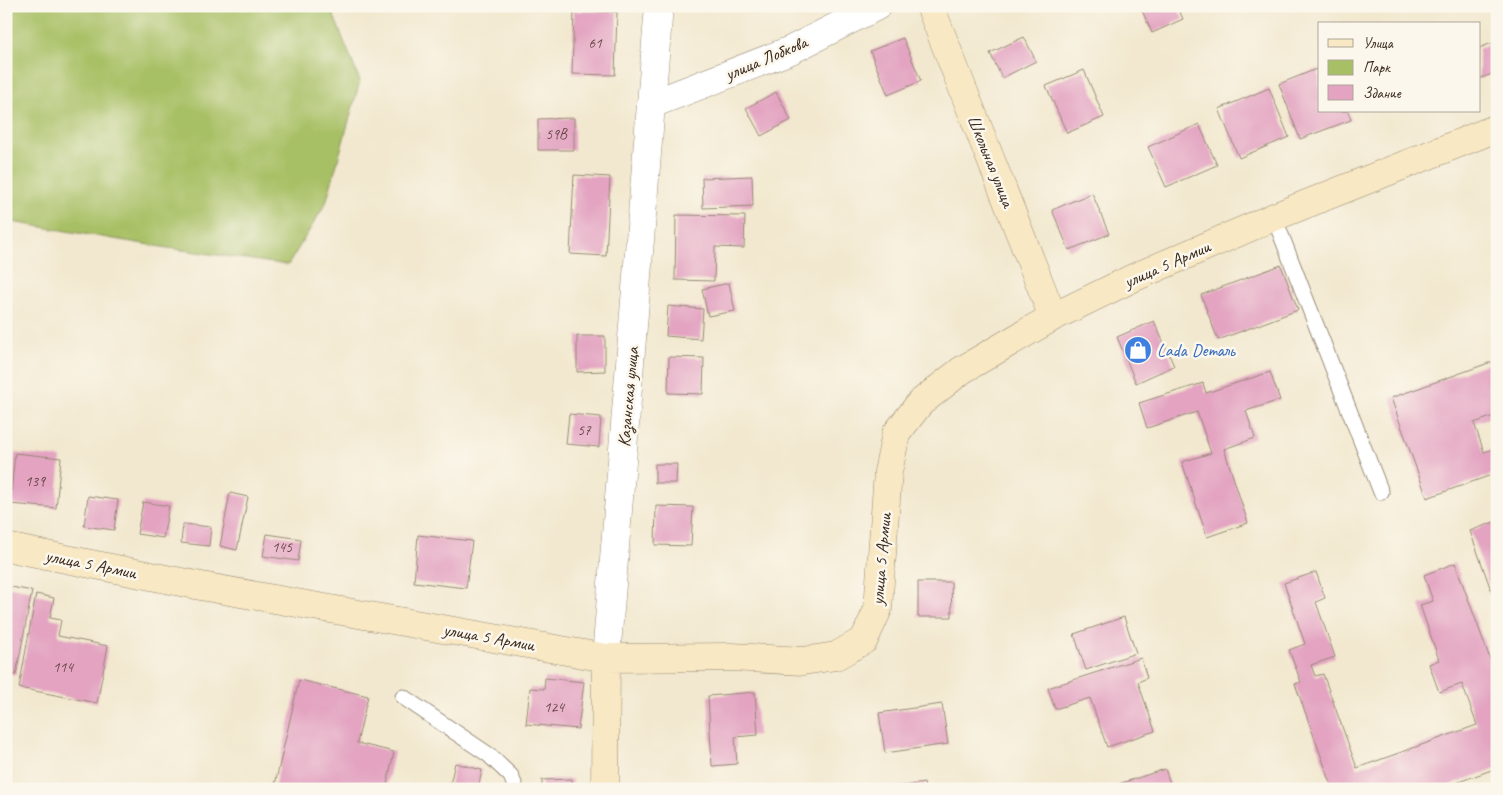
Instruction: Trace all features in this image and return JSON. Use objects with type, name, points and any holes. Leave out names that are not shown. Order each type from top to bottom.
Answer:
[{"type":"main road","name":"Школьная улица","points":[[930,6],[1053,317]]},
{"type":"main road","name":"улица 5 Армии","points":[[6,547],[201,586],[606,658],[732,657],[803,661],[836,656],[864,640],[878,610],[888,472],[896,434],[920,403],[962,370],[1053,317],[1133,278],[1274,217],[1497,128]]},
{"type":"main road","name":"Казанская улица","points":[[605,789],[606,658]]},
{"type":"street","name":"Казанская улица","points":[[606,658],[659,6]]},
{"type":"street","name":"улица Лобкова","points":[[652,104],[791,50],[877,6]]},
{"type":"lane","points":[[1274,217],[1381,492]]},
{"type":"lane","points":[[403,697],[489,755],[511,776],[516,789]]},
{"type":"green space","points":[[6,6],[330,6],[360,81],[326,203],[288,265],[168,248],[6,221]]},
{"type":"building","points":[[1140,6],[1177,6],[1183,19],[1152,33]]},
{"type":"building","points":[[574,11],[617,12],[615,75],[572,74]]},
{"type":"building","points":[[1024,37],[1036,61],[1002,78],[990,53]]},
{"type":"building","points":[[903,38],[921,81],[888,95],[870,51]]},
{"type":"building","points":[[1495,42],[1497,48],[1497,72],[1480,79],[1480,48]]},
{"type":"building","points":[[1318,68],[1318,112],[1348,112],[1351,120],[1300,139],[1279,84]]},
{"type":"building","points":[[1084,70],[1104,117],[1067,133],[1046,86]]},
{"type":"building","points":[[1269,88],[1289,137],[1239,158],[1219,109]]},
{"type":"building","points":[[776,92],[791,120],[761,136],[746,108]]},
{"type":"building","points":[[574,118],[574,150],[538,150],[538,119]]},
{"type":"building","points":[[1199,124],[1217,165],[1166,187],[1148,147]]},
{"type":"building","points":[[574,175],[610,177],[606,256],[570,254]]},
{"type":"building","points":[[752,176],[753,206],[703,208],[702,178]]},
{"type":"building","points":[[1092,193],[1109,234],[1069,250],[1052,210]]},
{"type":"building","points":[[676,215],[745,216],[744,248],[715,247],[714,281],[675,280]]},
{"type":"building","points":[[1281,265],[1298,310],[1218,340],[1201,295]]},
{"type":"building","points":[[729,283],[735,311],[708,316],[702,289]]},
{"type":"building","points":[[668,306],[703,309],[701,339],[666,336]]},
{"type":"building","points":[[1154,321],[1174,366],[1136,383],[1117,337]]},
{"type":"building","points":[[577,336],[605,336],[605,371],[577,372]]},
{"type":"building","points":[[669,357],[704,358],[703,394],[668,393]]},
{"type":"building","points":[[1497,360],[1497,415],[1474,423],[1484,452],[1497,448],[1497,473],[1427,498],[1391,398]]},
{"type":"building","points":[[1270,372],[1280,400],[1246,411],[1255,438],[1224,449],[1248,523],[1207,537],[1182,462],[1211,453],[1197,412],[1147,428],[1139,403],[1203,383],[1206,393]]},
{"type":"building","points":[[569,414],[601,417],[599,447],[566,444]]},
{"type":"building","points":[[15,453],[61,458],[56,508],[10,504]]},
{"type":"building","points":[[655,464],[677,464],[676,483],[655,483]]},
{"type":"building","points":[[230,493],[248,497],[237,550],[220,546]]},
{"type":"building","points":[[88,496],[118,500],[114,530],[84,526]]},
{"type":"building","points":[[143,502],[169,506],[163,538],[137,534]]},
{"type":"building","points":[[656,506],[693,507],[691,546],[655,545]]},
{"type":"building","points":[[1497,521],[1497,604],[1496,604],[1470,531]]},
{"type":"building","points":[[183,524],[211,527],[209,546],[181,543]]},
{"type":"building","points":[[267,534],[301,539],[298,561],[263,556]]},
{"type":"building","points":[[418,535],[472,541],[466,588],[414,582]]},
{"type":"building","points":[[1455,563],[1497,678],[1497,768],[1439,789],[1333,789],[1295,684],[1301,682],[1289,650],[1305,644],[1284,583],[1316,572],[1325,598],[1316,602],[1335,657],[1311,665],[1315,676],[1323,674],[1357,768],[1477,725],[1462,684],[1439,692],[1429,664],[1439,660],[1420,605],[1433,601],[1424,575]]},
{"type":"building","points":[[918,582],[951,582],[952,617],[918,617]]},
{"type":"building","points":[[6,586],[32,591],[16,675],[6,673]]},
{"type":"building","points":[[36,594],[54,598],[50,618],[61,620],[58,636],[108,646],[97,703],[19,688]]},
{"type":"building","points":[[1124,617],[1136,653],[1086,670],[1074,634]]},
{"type":"building","points":[[1141,658],[1147,678],[1138,682],[1155,731],[1107,747],[1090,698],[1055,709],[1048,688]]},
{"type":"building","points":[[545,678],[584,682],[578,729],[526,724],[530,688],[544,689]]},
{"type":"building","points":[[299,680],[368,696],[357,743],[394,752],[386,789],[274,789]]},
{"type":"building","points":[[755,692],[758,735],[735,737],[737,764],[712,766],[708,696]]},
{"type":"building","points":[[942,704],[948,744],[885,753],[879,713]]},
{"type":"building","points":[[455,763],[482,770],[478,789],[449,789]]},
{"type":"building","points":[[1165,769],[1172,789],[1120,789],[1119,784]]},
{"type":"building","points":[[572,779],[572,789],[542,789],[542,780]]},
{"type":"building","points":[[924,783],[925,789],[891,788]]},
{"type":"place","name":"Lada Dеталь","points":[[1138,350]]}]
